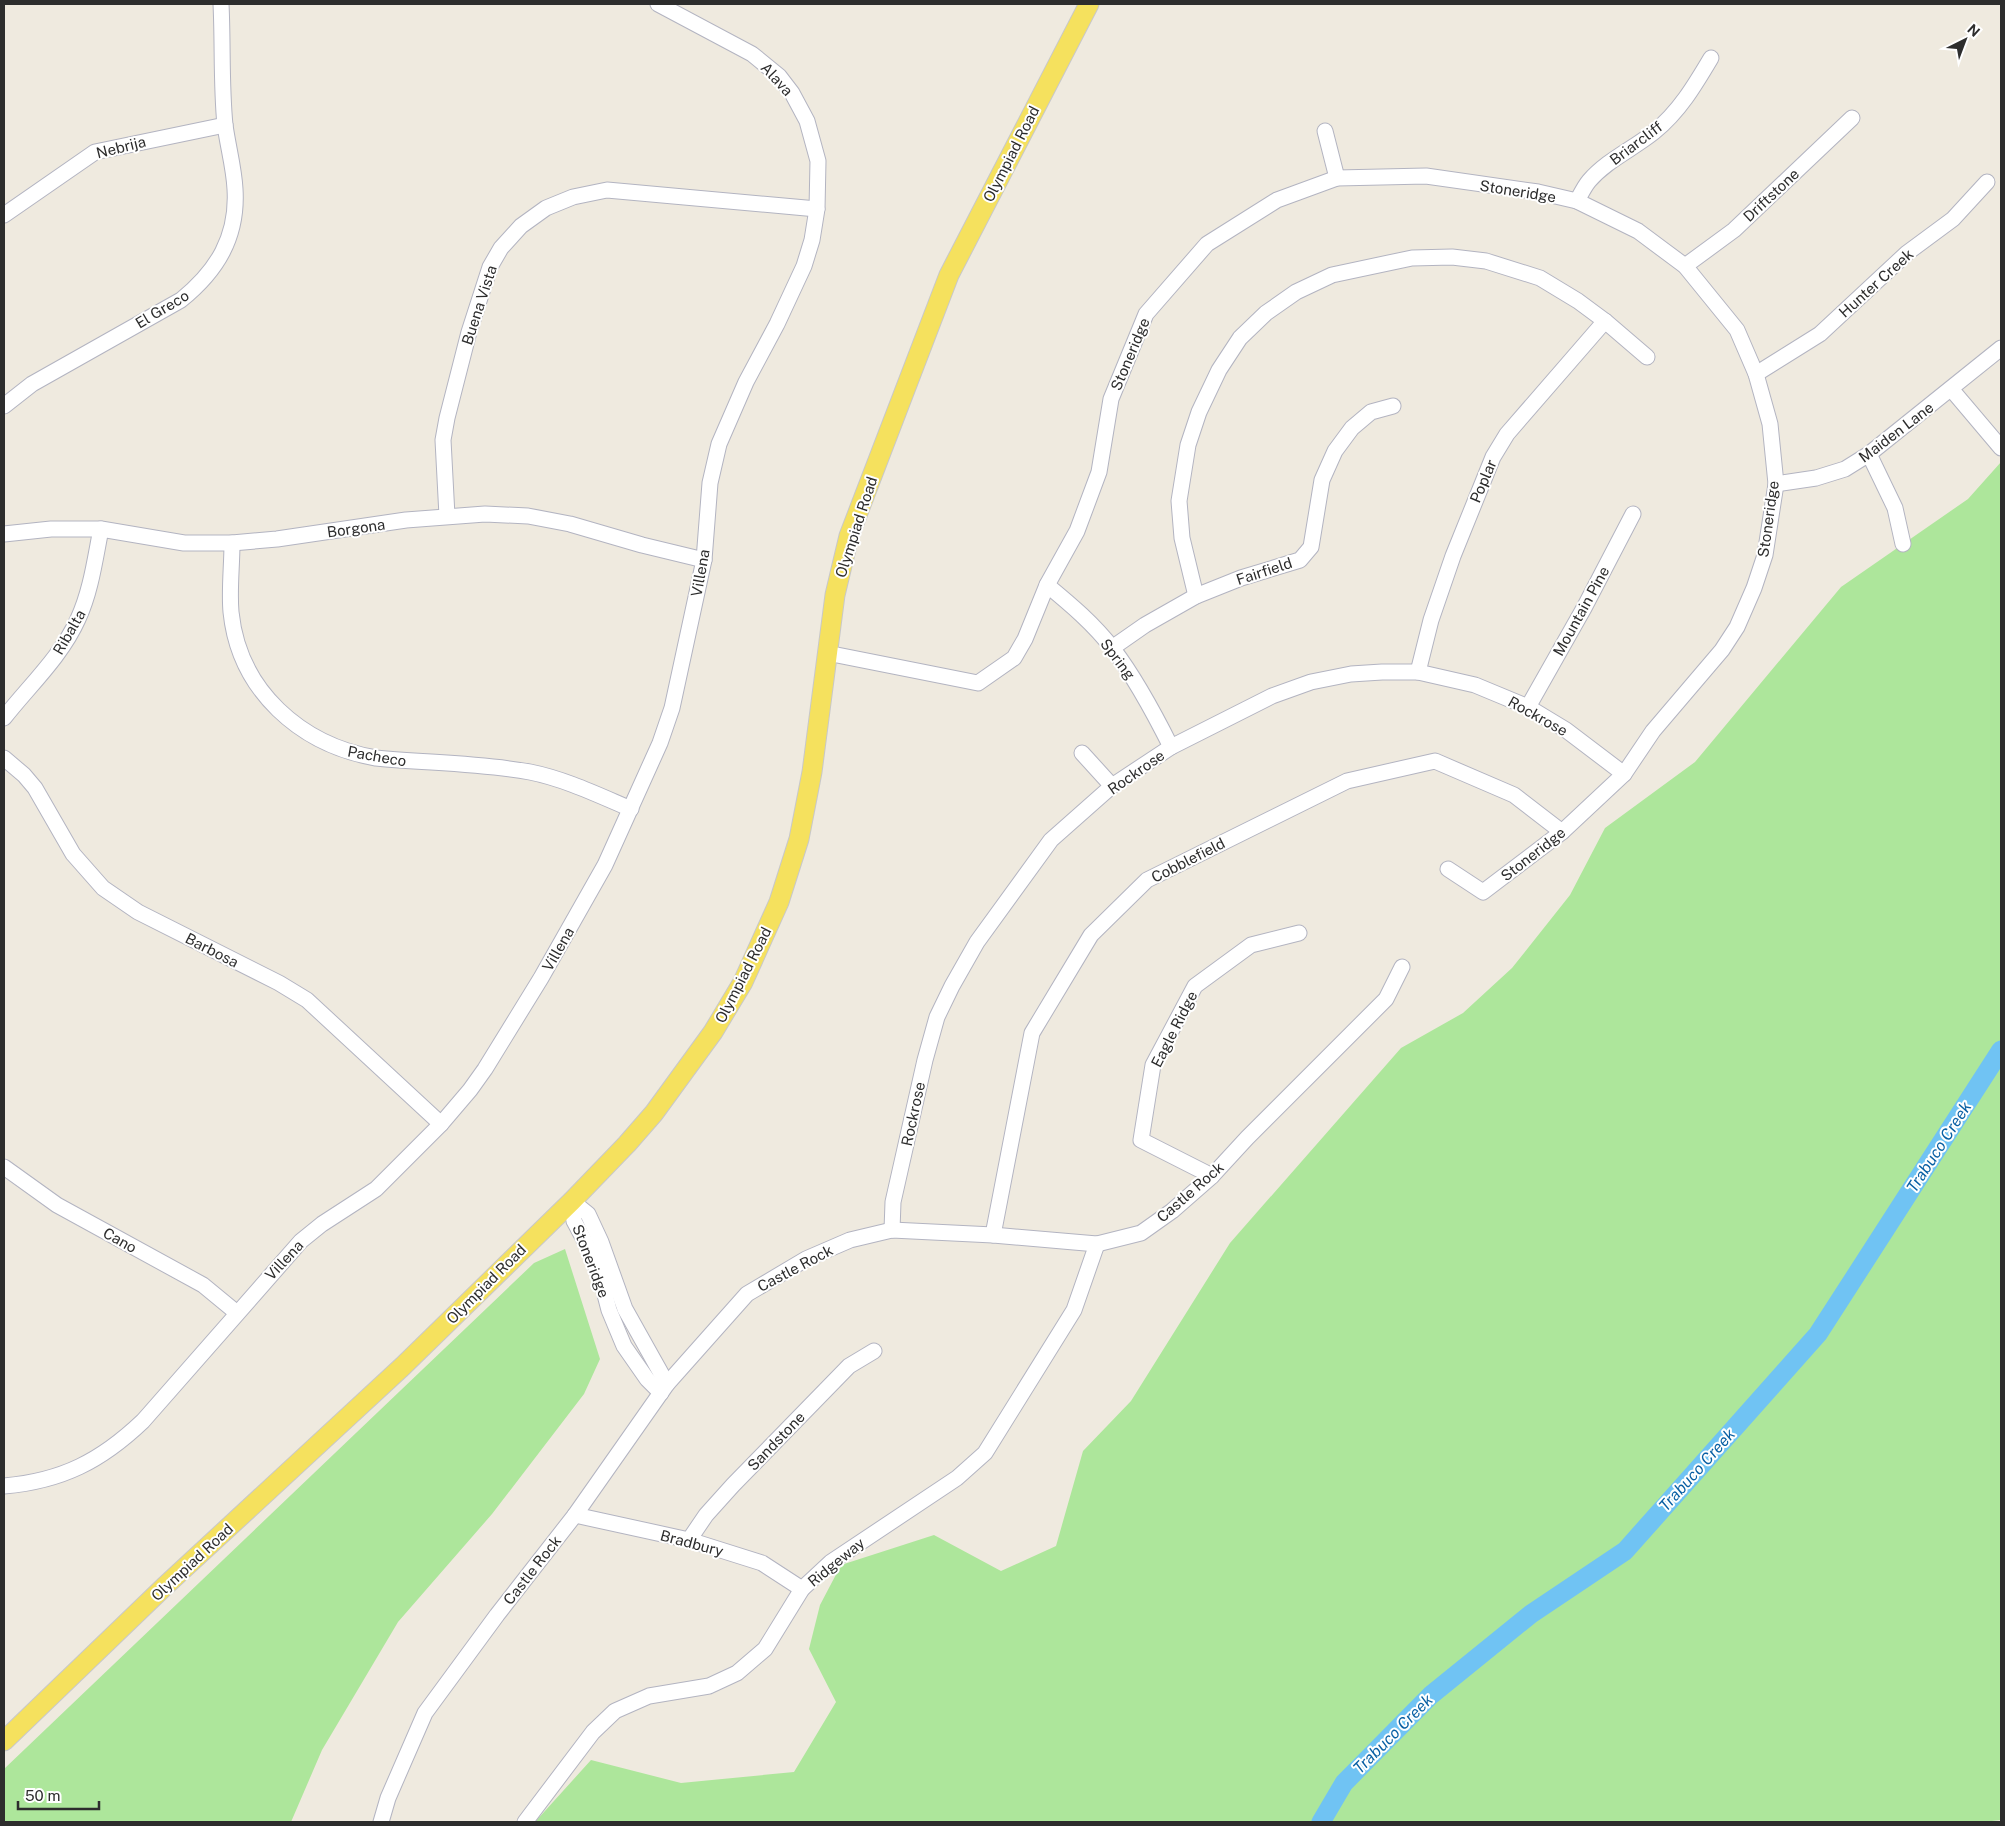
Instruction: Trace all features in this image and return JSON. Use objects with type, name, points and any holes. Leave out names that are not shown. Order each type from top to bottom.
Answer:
[{"type":"main road","name":"Olympiad Road","points":[[4,1741],[165,1586],[403,1366],[572,1201],[628,1144],[654,1113],[713,1032],[743,982],[778,902],[799,839],[812,772],[834,595],[850,536],[949,275],[1089,4]]},
{"type":"street","name":"El Greco","points":[[4,406],[32,384],[181,300],[200,284],[212,270],[229,237],[234,218],[235,189],[225,125],[221,4]]},
{"type":"street","name":"Alava","points":[[658,4],[752,54],[779,76],[792,93],[806,121],[818,161],[817,209]]},
{"type":"street","name":"Briarcliff","points":[[1577,201],[1589,182],[1608,163],[1655,131],[1672,116],[1688,95],[1711,58]]},
{"type":"street","name":"Driftstone","points":[[1685,266],[1734,230],[1852,118]]},
{"type":"street","name":"Nebrija","points":[[4,215],[94,152],[225,125]]},
{"type":"street","points":[[1324,131],[1337,178]]},
{"type":"street","name":"Stoneridge","points":[[827,653],[978,683],[1014,658],[1025,639],[1047,585],[1077,532],[1099,472],[1111,399],[1146,314],[1207,244],[1277,200],[1337,178],[1426,176],[1538,192],[1577,201],[1638,231],[1685,266],[1737,330],[1756,374],[1770,424],[1776,484],[1765,555],[1754,588],[1737,627],[1722,650],[1653,731],[1624,774],[1562,832],[1483,892],[1448,869]]},
{"type":"street","name":"Hunter Creek","points":[[1756,374],[1820,334],[1907,253],[1953,219],[1986,182]]},
{"type":"street","name":"Buena Vista","points":[[447,516],[443,440],[452,396],[469,332],[490,267],[501,248],[521,226],[546,208],[573,197],[607,190],[817,209]]},
{"type":"street","name":"Villena","points":[[4,1486],[50,1479],[78,1468],[105,1453],[124,1439],[143,1421],[301,1241],[322,1224],[376,1189],[441,1124],[485,1070],[549,964],[605,865],[660,743],[672,708],[704,560],[710,483],[719,444],[746,382],[798,282],[812,240],[817,209]]},
{"type":"street","points":[[1196,596],[1182,538],[1179,501],[1188,445],[1199,412],[1219,370],[1240,338],[1266,313],[1296,292],[1332,275],[1412,258],[1452,257],[1486,261],[1540,278],[1578,301],[1647,357]]},
{"type":"street","name":"Poplar","points":[[1418,672],[1431,620],[1453,556],[1493,457],[1507,434],[1605,321]]},
{"type":"street","name":"Maiden Lane","points":[[1776,484],[1816,478],[1845,469],[1869,454],[1952,390],[2001,348]]},
{"type":"street","points":[[1952,390],[2001,448]]},
{"type":"street","name":"Fairfield","points":[[1112,648],[1145,625],[1196,596],[1241,578],[1300,560],[1311,548],[1322,480],[1335,451],[1352,428],[1371,412],[1393,406]]},
{"type":"street","points":[[1869,454],[1896,508],[1903,544]]},
{"type":"street","name":"Borgona","points":[[4,534],[51,529],[101,529],[184,543],[232,543],[277,539],[447,516],[485,514],[528,516],[570,524],[642,545],[704,560]]},
{"type":"street","name":"Mountain Pine","points":[[1528,707],[1584,608],[1633,514]]},
{"type":"street","name":"Ribalta","points":[[4,718],[57,654],[79,619],[88,591],[101,529]]},
{"type":"street","name":"Pacheco","points":[[232,543],[231,612],[242,658],[250,675],[264,696],[277,710],[310,735],[333,747],[376,758],[531,772],[570,784],[631,809]]},
{"type":"street","name":"Spring","points":[[1047,585],[1075,608],[1112,648],[1145,696],[1171,747]]},
{"type":"street","name":"Rockrose","points":[[892,1230],[893,1202],[925,1060],[937,1017],[977,942],[1052,840],[1112,786],[1171,747],[1272,696],[1311,682],[1351,674],[1418,672],[1475,685],[1528,707],[1566,730],[1624,774]]},
{"type":"street","points":[[1082,753],[1112,786]]},
{"type":"street","name":"Barbosa","points":[[4,758],[35,788],[73,854],[104,888],[138,912],[279,983],[307,1000],[441,1124]]},
{"type":"street","name":"Cobblefield","points":[[993,1235],[1032,1033],[1091,935],[1147,880],[1347,781],[1435,761],[1514,795],[1562,832]]},
{"type":"street","name":"Eagle Ridge","points":[[1212,1176],[1141,1140],[1153,1065],[1195,986],[1251,945],[1300,933]]},
{"type":"street","name":"Castle Rock","points":[[381,1822],[388,1798],[425,1713],[497,1615],[575,1515],[664,1388],[747,1294],[806,1259],[850,1240],[892,1230],[993,1235],[1097,1244],[1140,1233],[1172,1211],[1212,1176],[1247,1138],[1386,999],[1402,967]]},
{"type":"street","name":"Cano","points":[[4,1167],[56,1205],[203,1285],[237,1313]]},
{"type":"street","name":"Stoneridge","points":[[572,1201],[588,1214],[609,1310],[624,1346],[647,1379],[664,1388]]},
{"type":"street","name":"Ridgeway","points":[[525,1822],[593,1732],[614,1711],[649,1696],[709,1686],[737,1673],[765,1649],[802,1589],[831,1562],[956,1478],[985,1453],[1074,1310],[1097,1244]]},
{"type":"street","name":"Stoneridge","points":[[595,1245],[625,1309],[650,1353],[664,1388]]},
{"type":"street","name":"Sandstone","points":[[689,1540],[706,1515],[734,1484],[842,1373],[849,1366],[874,1351]]},
{"type":"street","points":[[636,1364],[650,1353]]},
{"type":"street","name":"Bradbury","points":[[575,1515],[689,1540],[762,1563],[802,1589]]},
{"type":"green space","points":[[2001,462],[2001,1820],[1983,1822],[535,1822],[591,1760],[681,1783],[794,1772],[836,1702],[809,1649],[820,1605],[841,1565],[934,1535],[1001,1571],[1056,1546],[1083,1451],[1131,1401],[1230,1243],[1401,1048],[1463,1013],[1512,968],[1570,895],[1605,828],[1695,762],[1841,587],[1968,499]]},
{"type":"green space","points":[[565,1249],[600,1359],[584,1394],[492,1514],[398,1622],[322,1750],[291,1822],[4,1822],[4,1769],[534,1263]]},
{"type":"waterway","name":"Trabuco Creek","points":[[1321,1822],[1344,1783],[1431,1695],[1531,1614],[1625,1551],[1818,1334],[2001,1050]]}]
